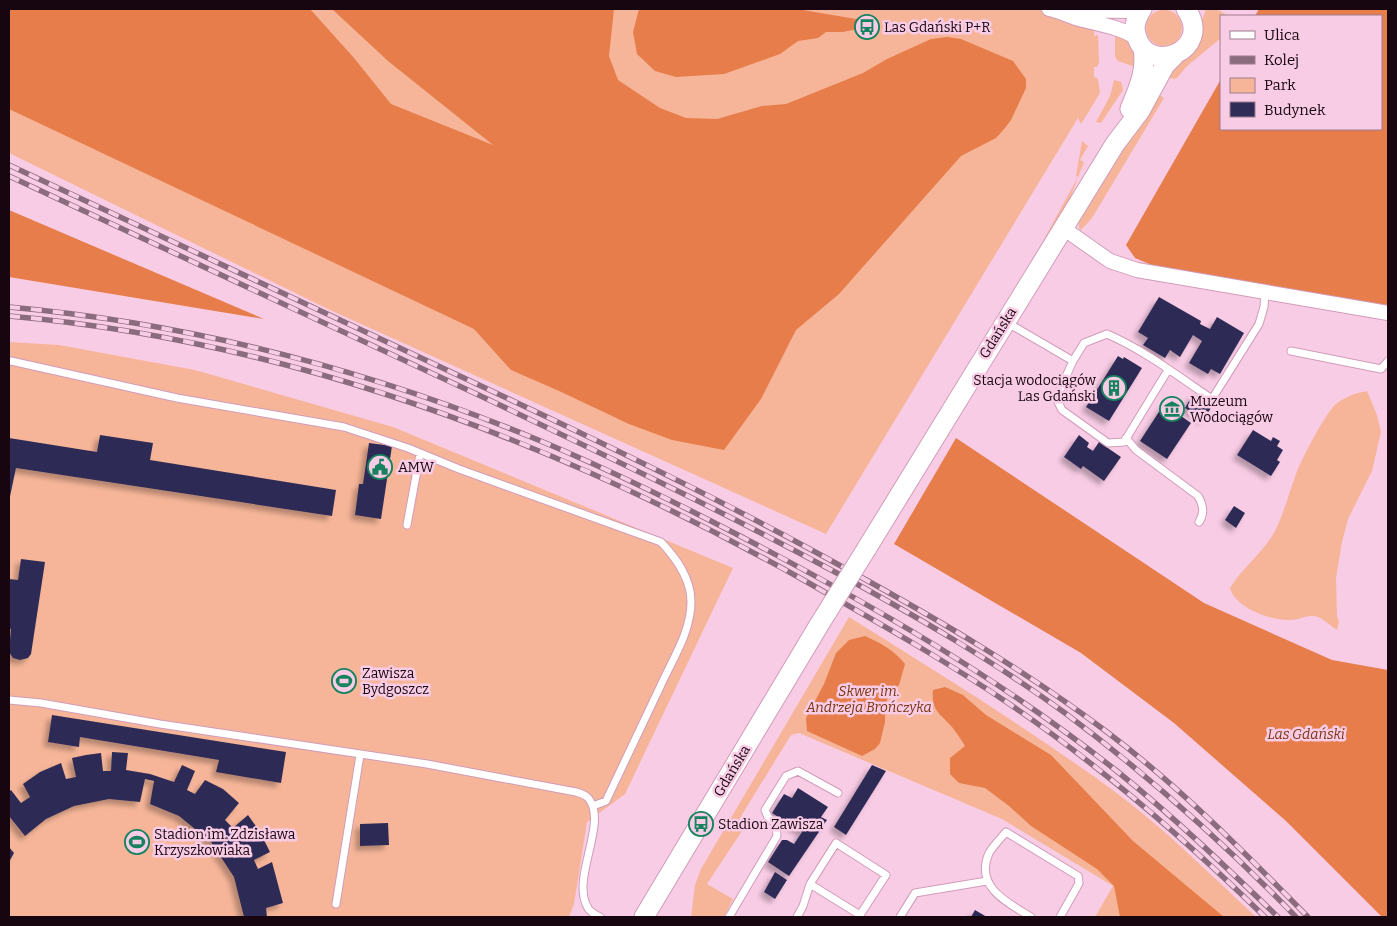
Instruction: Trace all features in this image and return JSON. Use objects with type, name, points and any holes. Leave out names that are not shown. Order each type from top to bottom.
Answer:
[{"type":"main road","name":"Gdańska","points":[[1115,144],[1144,74],[1145,59],[1135,23],[1142,9]]},
{"type":"main road","name":"Gdańska","points":[[644,917],[819,625],[1115,144],[1140,111],[1165,65],[1189,43],[1193,31],[1193,14]]},
{"type":"main road","points":[[1140,43],[1150,54],[1174,56]]},
{"type":"street","points":[[1051,9],[1130,11],[1142,9]]},
{"type":"street","points":[[1051,9],[1128,33],[1140,43]]},
{"type":"street","points":[[1063,228],[1110,261],[1137,270],[1388,313]]},
{"type":"lane","points":[[1168,370],[1124,442],[1108,443],[1062,410],[1058,402],[1058,394],[1072,361],[1084,343],[1107,334],[1126,342],[1212,399],[1258,324],[1264,307],[1265,292]]},
{"type":"lane","points":[[1005,322],[1072,361]]},
{"type":"lane","points":[[1291,351],[1380,369],[1388,361]]},
{"type":"lane","points":[[11,361],[177,398],[344,427],[661,542],[674,555],[683,571],[691,600],[689,621],[679,649],[606,801],[593,806]]},
{"type":"lane","points":[[1126,438],[1136,450],[1198,496],[1203,505],[1203,516],[1199,522]]},
{"type":"lane","points":[[407,525],[420,454]]},
{"type":"lane","points":[[9,700],[41,703],[160,724],[427,764],[576,792],[588,797],[593,806],[594,823],[582,891],[587,907],[600,917]]},
{"type":"lane","points":[[336,904],[360,755]]},
{"type":"lane","points":[[729,917],[729,914],[777,836],[776,824],[768,817],[765,810],[786,776],[798,771],[838,793]]},
{"type":"lane","points":[[1032,917],[999,897],[987,881],[986,866],[990,852],[1006,832],[1078,876],[1079,883],[1060,917]]},
{"type":"lane","points":[[797,917],[803,906],[810,884],[836,843],[886,875],[859,916],[810,884]]},
{"type":"lane","points":[[900,917],[915,893],[987,881]]},
{"type":"green space","points":[[9,9],[1099,9],[1094,36],[1098,35],[1099,62],[1097,67],[1094,67],[1094,77],[1098,79],[1100,93],[1081,124],[1078,118],[826,534],[330,310],[9,153]]},
{"type":"green space","points":[[9,9],[310,9],[354,58],[391,104],[493,145],[388,61],[332,9],[614,9],[609,56],[618,80],[660,108],[686,118],[717,119],[762,106],[786,104],[863,73],[887,59],[931,39],[947,37],[961,39],[1013,61],[1026,79],[1026,88],[1011,120],[996,138],[961,156],[839,294],[796,330],[761,399],[724,450],[672,440],[629,424],[511,370],[474,329],[9,109]]},
{"type":"green space","points":[[639,9],[797,9],[861,20],[863,23],[857,29],[843,32],[826,32],[818,38],[798,41],[780,54],[724,74],[676,77],[655,71],[637,54],[633,32]]},
{"type":"green space","points":[[1206,9],[1217,9],[1226,15],[1220,15],[1220,39],[1186,67],[1177,78],[1164,77],[1201,23]]},
{"type":"green space","points":[[1259,9],[1388,9],[1388,308],[1161,269],[1135,258],[1126,245],[1220,81],[1220,130],[1382,130],[1382,15],[1256,15]]},
{"type":"green space","points":[[1164,10],[1171,11],[1177,15],[1181,21],[1181,35],[1177,41],[1171,45],[1164,46],[1157,45],[1151,41],[1147,35],[1146,28],[1147,21],[1151,15],[1157,11]]},
{"type":"green space","points":[[1115,33],[1130,43],[1138,68],[1118,61],[1115,57]]},
{"type":"green space","points":[[1114,80],[1121,82],[1123,90],[1101,123],[1096,122],[1110,96]]},
{"type":"green space","points":[[1158,94],[1164,98],[1092,218],[1080,231],[1078,221]]},
{"type":"green space","points":[[1082,141],[1088,146],[1080,160],[1084,162],[1067,206],[1031,263],[1078,177],[1076,176]]},
{"type":"green space","points":[[9,210],[264,319],[9,277]]},
{"type":"green space","name":"Zawisza Bydgoszcz","points":[[9,342],[59,345],[195,370],[393,427],[733,568],[625,794],[587,822],[574,904],[569,917],[9,917]]},
{"type":"green space","points":[[1367,391],[1377,415],[1381,432],[1372,471],[1348,519],[1342,542],[1336,578],[1337,616],[1339,621],[1337,630],[1315,616],[1283,620],[1255,612],[1239,602],[1230,588],[1275,531],[1299,467],[1328,413],[1336,404],[1344,399]]},
{"type":"green space","name":"Las Gdański","points":[[956,438],[1204,603],[1332,660],[1388,670],[1388,917],[1382,917],[1286,821],[1174,723],[1081,653],[894,544]]},
{"type":"green space","name":"Skwer im. Andrzeja Brończyka","points":[[849,617],[1019,725],[1118,794],[1171,838],[1256,917],[1095,917],[1113,886],[1002,819],[799,733],[791,735],[735,826],[742,831],[707,884],[733,899],[724,917],[691,917],[695,885],[701,869]]},
{"type":"green space","points":[[865,636],[897,655],[905,664],[899,685],[889,693],[885,706],[885,722],[880,743],[875,749],[862,756],[807,731],[806,718],[824,684],[836,653],[849,640]]},
{"type":"green space","points":[[945,687],[963,695],[986,715],[1051,755],[1133,841],[1224,917],[1120,917],[1114,886],[1097,869],[1031,826],[985,788],[959,783],[950,774],[950,758],[965,746],[954,729],[940,715],[933,703],[933,690]]},
{"type":"building","points":[[1159,297],[1201,321],[1200,324],[1210,329],[1217,317],[1244,333],[1220,374],[1211,369],[1208,374],[1189,363],[1202,341],[1193,335],[1180,357],[1170,350],[1165,358],[1143,345],[1148,338],[1138,332]]},
{"type":"building","name":"Stacja wodociągów Las Gdański","points":[[1118,356],[1123,359],[1124,357],[1142,368],[1109,421],[1086,407]]},
{"type":"building","points":[[1193,394],[1212,406],[1204,420],[1185,408]]},
{"type":"building","points":[[1164,404],[1191,423],[1167,459],[1140,441]]},
{"type":"building","points":[[1253,430],[1271,441],[1273,437],[1280,441],[1277,446],[1283,450],[1277,460],[1280,462],[1271,476],[1237,455]]},
{"type":"building","points":[[100,435],[153,443],[150,460],[336,490],[332,516],[16,468],[9,501],[9,438],[97,452]]},
{"type":"building","points":[[1079,435],[1089,443],[1087,447],[1093,451],[1099,442],[1121,457],[1104,481],[1083,466],[1081,469],[1064,457]]},
{"type":"building","points":[[369,443],[392,446],[381,519],[355,515],[359,484],[363,484]]},
{"type":"building","points":[[1234,506],[1245,513],[1236,528],[1225,520]]},
{"type":"building","points":[[21,559],[45,562],[31,654],[28,658],[20,660],[13,658],[9,652],[11,629],[9,628],[9,579],[18,580]]},
{"type":"building","points":[[52,715],[286,752],[281,783],[216,772],[219,760],[80,737],[79,747],[48,742]]},
{"type":"building","points":[[112,752],[128,753],[126,770],[150,774],[174,782],[182,765],[195,771],[187,790],[195,794],[205,780],[223,789],[239,803],[225,820],[233,828],[248,815],[260,832],[270,852],[254,860],[258,869],[272,862],[283,903],[266,908],[267,917],[244,917],[234,877],[211,842],[179,816],[150,804],[154,781],[145,779],[140,802],[109,799],[74,806],[46,819],[25,836],[9,816],[9,792],[11,790],[21,803],[30,797],[23,784],[40,772],[61,763],[66,779],[76,777],[72,758],[86,755],[101,753],[103,771],[111,771]]},
{"type":"building","points":[[872,765],[886,771],[846,835],[834,827]]},
{"type":"building","points":[[798,788],[828,807],[821,817],[827,820],[789,876],[768,862],[782,840],[787,840],[794,844],[802,832],[772,813],[784,794],[792,798]]},
{"type":"building","points":[[388,823],[389,845],[360,846],[360,824]]},
{"type":"building","points":[[9,847],[14,853],[9,862]]},
{"type":"building","points":[[775,872],[787,880],[775,899],[764,892]]},
{"type":"building","points":[[975,910],[987,917],[971,917]]},
{"type":"railway","points":[[9,165],[640,461],[766,526],[916,608],[1014,667],[1134,753],[1211,821],[1308,917]]},
{"type":"railway","points":[[9,176],[617,461],[705,504],[865,588],[981,656],[1065,713],[1156,785],[1241,863],[1296,917]]},
{"type":"railway","points":[[9,307],[76,314],[142,324],[274,352],[340,370],[404,390],[531,437],[636,484],[740,536],[887,616],[1028,706],[1074,738],[1139,789],[1200,843],[1278,917]]},
{"type":"railway","points":[[9,316],[115,329],[219,349],[321,374],[422,406],[521,443],[618,485],[713,532],[807,582],[934,656],[1008,703],[1076,752],[1141,804],[1265,917]]},
{"type":"place","name":"Las Gdański P+R","points":[[867,27]]},
{"type":"place","name":"Stacja wodociągów Las Gdański","points":[[1114,388]]},
{"type":"place","name":"Muzeum Wodociągów","points":[[1172,409]]},
{"type":"place","name":"AMW","points":[[380,467]]},
{"type":"place","name":"Zawisza Bydgoszcz","points":[[344,681]]},
{"type":"place","name":"Stadion Zawisza","points":[[701,824]]},
{"type":"place","name":"Stadion im. Zdzisława Krzyszkowiaka","points":[[137,842]]}]
